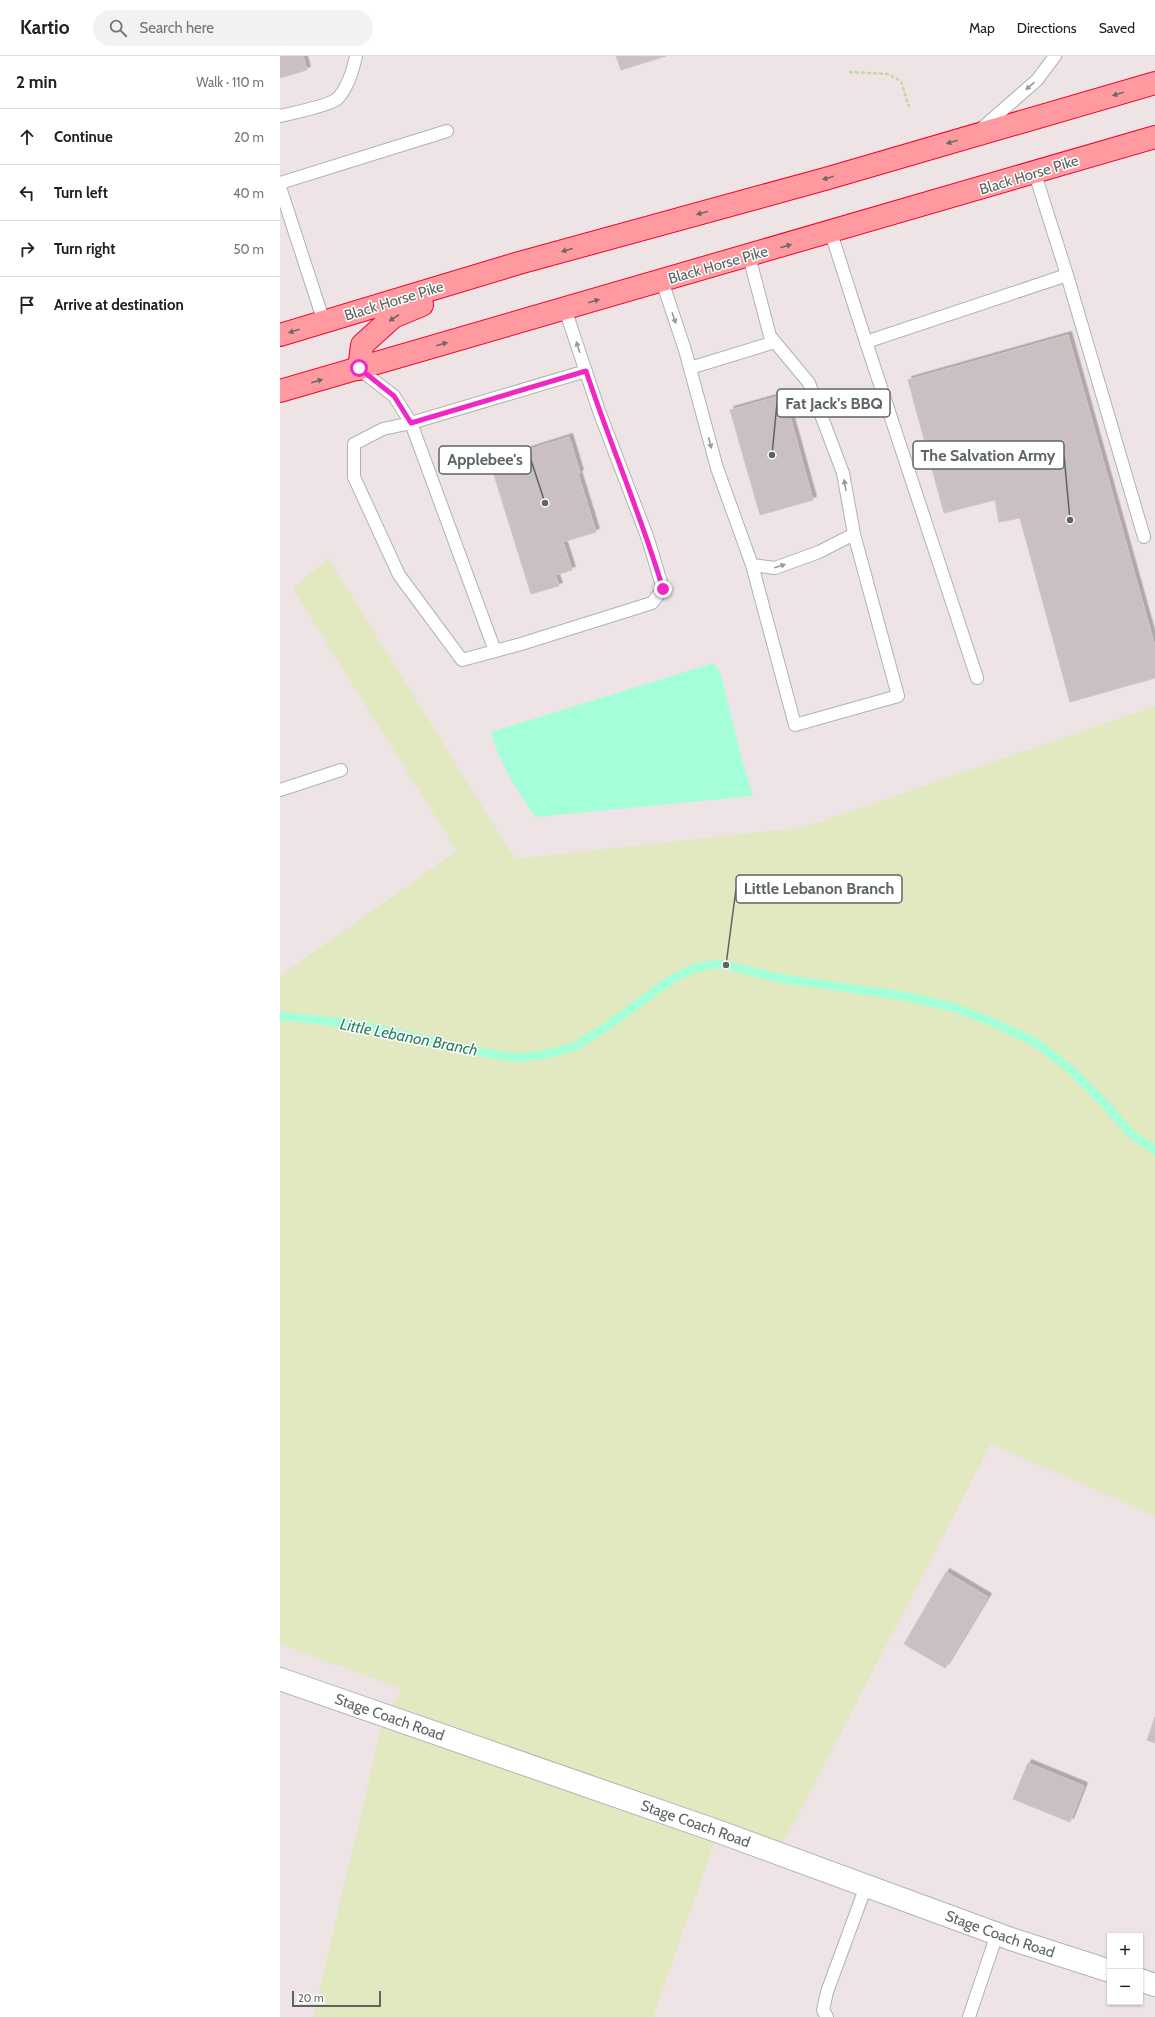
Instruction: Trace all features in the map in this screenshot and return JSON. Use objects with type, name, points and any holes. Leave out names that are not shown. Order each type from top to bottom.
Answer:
[{"type":"highway","name":"Black Horse Pike","points":[[280,335],[519,263],[825,179],[1155,83]]},
{"type":"highway","name":"Black Horse Pike","points":[[280,391],[831,233],[1035,174],[1068,162],[1155,138]]},
{"type":"highway","points":[[359,368],[362,345],[393,317],[519,263]]},
{"type":"street","name":"Stage Coach Road","points":[[280,1680],[717,1831],[997,1934],[1107,1969]]},
{"type":"street","points":[[1143,1981],[1155,1985]]},
{"type":"lane","points":[[280,116],[320,106],[336,99],[346,86],[352,73],[356,56]]},
{"type":"lane","points":[[973,136],[1037,80],[1056,56]]},
{"type":"lane","points":[[280,184],[447,131]]},
{"type":"lane","points":[[1035,174],[1144,537]]},
{"type":"lane","points":[[280,187],[324,322]]},
{"type":"lane","points":[[831,233],[977,678]]},
{"type":"lane","points":[[662,281],[690,368],[717,468],[752,565],[795,725],[898,696],[854,534],[843,473],[809,383],[770,336],[749,256]]},
{"type":"lane","points":[[866,342],[1066,275]]},
{"type":"lane","points":[[566,309],[599,411],[648,539],[663,589],[652,603],[462,660],[399,575],[354,478],[354,444],[383,429],[411,423],[586,371]]},
{"type":"lane","points":[[690,368],[775,342]]},
{"type":"lane","points":[[359,368],[394,396],[411,423],[495,651]]},
{"type":"lane","points":[[752,565],[775,568],[819,552],[854,534]]},
{"type":"lane","points":[[280,790],[342,770]]},
{"type":"lane","points":[[827,2017],[823,2010],[827,1992],[866,1886]]},
{"type":"lane","points":[[969,2017],[997,1934]]},
{"type":"path","points":[[849,72],[888,74],[901,81],[909,107]]},
{"type":"shaded area","points":[[328,558],[515,859],[805,827],[1155,706],[1155,1516],[991,1444],[775,1859],[715,1841],[653,2017],[313,2017],[383,1721],[402,1689],[280,1644],[280,976],[457,851],[293,589]]},
{"type":"shaded area","points":[[714,663],[721,674],[741,756],[753,796],[536,817],[509,776],[494,743],[491,732]]},
{"type":"building","points":[[280,56],[303,56],[307,70],[280,78]]},
{"type":"building","points":[[616,56],[666,56],[621,70]]},
{"type":"building","points":[[1068,335],[1155,647],[1155,678],[1070,702],[1020,518],[999,522],[995,500],[944,513],[908,380]]},
{"type":"building","points":[[784,395],[813,500],[760,515],[730,410]]},
{"type":"building","points":[[569,437],[580,473],[578,474],[596,532],[563,542],[572,570],[555,575],[559,586],[531,594],[490,462]]},
{"type":"building","points":[[946,1572],[988,1597],[945,1668],[904,1644]]},
{"type":"building","points":[[1155,1717],[1155,1743],[1147,1740]]},
{"type":"building","points":[[1028,1763],[1084,1786],[1070,1822],[1013,1799]]},
{"type":"waterway","name":"Little Lebanon Branch","points":[[280,1016],[355,1024],[468,1050],[516,1058],[543,1055],[574,1047],[607,1026],[672,979],[695,968],[715,964],[726,965],[778,978],[904,996],[953,1007],[992,1022],[1035,1042],[1071,1070],[1106,1105],[1130,1133],[1155,1150]]},
{"type":"place","name":"Fat Jack's BBQ","points":[[772,455]]},
{"type":"place","name":"Applebee's","points":[[545,503]]},
{"type":"place","name":"The Salvation Army","points":[[1070,520]]},
{"type":"place","name":"Little Lebanon Branch","points":[[726,965]]},
{"type":"route","points":[[359,368],[394,396],[411,423],[586,371],[599,411],[648,539],[663,589]]}]
